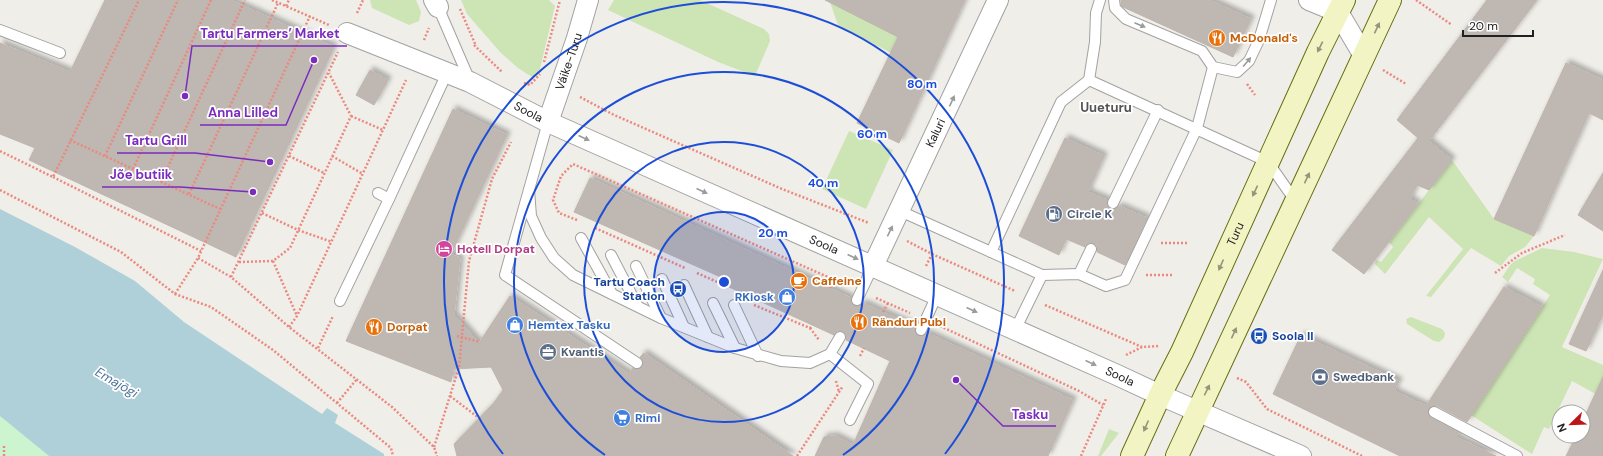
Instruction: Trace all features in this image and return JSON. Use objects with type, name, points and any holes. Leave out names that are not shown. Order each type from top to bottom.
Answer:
[{"type":"main road","points":[[1177,456],[1296,202],[1371,62],[1390,0]]},
{"type":"main road","name":"Turu","points":[[1132,456],[1182,352],[1341,6]]},
{"type":"street","name":"Kaluri","points":[[873,266],[998,0]]},
{"type":"street","points":[[1309,0],[1341,6],[1371,62]]},
{"type":"street","name":"Väike-Turu","points":[[548,122],[570,60],[585,3]]},
{"type":"street","name":"Soola","points":[[348,33],[470,82],[548,122],[937,294],[1160,395],[1301,456]]},
{"type":"lane","points":[[991,252],[1061,102],[1089,80],[1095,42],[1096,12],[1100,0]]},
{"type":"lane","points":[[1114,0],[1115,8],[1126,19],[1202,51],[1213,67],[1237,72],[1249,61],[1259,40],[1271,0]]},
{"type":"lane","points":[[436,4],[470,82]]},
{"type":"lane","points":[[0,30],[60,53]]},
{"type":"lane","points":[[900,211],[1042,275],[1079,274],[1106,286],[1125,280],[1197,128],[1213,67]]},
{"type":"lane","points":[[340,300],[390,199],[447,73]]},
{"type":"lane","points":[[1089,80],[1158,110],[1268,162],[1296,202]]},
{"type":"lane","points":[[1113,203],[1158,110]]},
{"type":"lane","points":[[548,122],[505,275],[637,363]]},
{"type":"lane","points":[[529,190],[531,216],[541,238],[554,258],[573,275],[661,318],[684,326],[735,348],[758,356],[781,361],[810,363],[830,354],[840,337]]},
{"type":"lane","points":[[378,193],[390,199]]},
{"type":"lane","points":[[581,238],[612,294]]},
{"type":"lane","points":[[1079,274],[1091,249]]},
{"type":"lane","points":[[611,255],[637,305]]},
{"type":"lane","points":[[636,266],[661,318]]},
{"type":"lane","points":[[859,296],[873,266]]},
{"type":"lane","points":[[1015,330],[1042,275]]},
{"type":"lane","points":[[662,279],[684,326]]},
{"type":"lane","points":[[684,285],[708,336]]},
{"type":"lane","points":[[921,330],[937,294]]},
{"type":"lane","points":[[713,303],[735,348]]},
{"type":"lane","points":[[734,305],[758,356]]},
{"type":"lane","points":[[830,354],[868,384],[850,420]]},
{"type":"lane","points":[[1434,412],[1517,456]]},
{"type":"path","points":[[53,177],[139,0]]},
{"type":"path","points":[[105,156],[178,0]]},
{"type":"path","points":[[133,169],[211,0]]},
{"type":"path","points":[[161,182],[245,0]]},
{"type":"path","points":[[231,277],[348,33],[272,0]]},
{"type":"path","points":[[286,6],[289,0]]},
{"type":"path","points":[[542,66],[560,0]]},
{"type":"path","points":[[1416,0],[1452,25]]},
{"type":"path","points":[[189,194],[278,2]]},
{"type":"path","points":[[289,326],[297,316],[332,242],[415,60],[436,4]]},
{"type":"path","points":[[459,7],[478,48]]},
{"type":"path","points":[[175,294],[198,258],[310,16]]},
{"type":"path","points":[[468,38],[504,74]]},
{"type":"path","points":[[1371,62],[1406,84]]},
{"type":"path","points":[[328,73],[350,116],[383,130]]},
{"type":"path","points":[[518,82],[530,85],[540,73]]},
{"type":"path","points":[[576,94],[612,114],[782,189],[890,232],[932,254],[1142,346],[1161,346]]},
{"type":"path","points":[[239,262],[273,261],[290,248],[350,116]]},
{"type":"path","points":[[70,140],[220,209]]},
{"type":"path","points":[[436,456],[434,447],[459,367],[469,261],[492,179],[511,142]]},
{"type":"path","points":[[0,151],[201,251]]},
{"type":"path","points":[[289,156],[324,173]]},
{"type":"path","points":[[332,156],[363,174]]},
{"type":"path","points":[[580,222],[559,213],[554,200],[561,176],[573,164],[834,280],[859,296],[888,303],[1079,390],[1103,405]]},
{"type":"path","points":[[0,190],[121,252],[175,294],[211,307],[273,350],[391,448],[393,456]]},
{"type":"path","points":[[262,213],[298,230],[332,242]]},
{"type":"path","points":[[594,228],[724,285],[730,290]]},
{"type":"path","points":[[1495,273],[1522,253],[1565,235]]},
{"type":"path","points":[[1142,244],[1187,243]]},
{"type":"path","points":[[198,258],[231,277],[289,326],[392,407],[434,447]]},
{"type":"path","points":[[273,261],[297,316]]},
{"type":"path","points":[[1127,276],[1173,275]]},
{"type":"path","points":[[830,288],[834,280]]},
{"type":"path","points":[[318,348],[340,300]]},
{"type":"path","points":[[748,303],[810,328],[812,325]]},
{"type":"path","points":[[883,312],[888,303]]},
{"type":"path","points":[[457,336],[480,342]]},
{"type":"path","points":[[1126,355],[1142,346]]},
{"type":"path","points":[[797,456],[851,372],[864,348]]},
{"type":"path","points":[[1232,375],[1246,382],[1267,408],[1362,456]]},
{"type":"path","points":[[337,403],[357,379]]},
{"type":"path","points":[[450,396],[479,418]]},
{"type":"path","points":[[1081,456],[1106,399]]},
{"type":"path","points":[[4,446],[4,456]]},
{"type":"green space","points":[[370,0],[416,0],[421,12],[419,21],[409,25],[372,8]]},
{"type":"green space","points":[[461,0],[549,0],[555,6],[539,73],[532,77],[518,68],[501,53],[467,14]]},
{"type":"green space","points":[[614,0],[700,0],[764,29],[769,34],[770,41],[755,76],[718,62],[608,10]]},
{"type":"green space","points":[[830,2],[908,41],[893,54],[838,25]]},
{"type":"green space","points":[[849,131],[893,150],[866,209],[822,189]]},
{"type":"green space","points":[[1452,160],[1494,219],[1534,236],[1525,247],[1509,256],[1501,266],[1471,248],[1431,297],[1426,296],[1463,249],[1429,217],[1385,274],[1375,264],[1376,260],[1381,262],[1393,247],[1389,242]]},
{"type":"green space","points":[[1542,248],[1574,252],[1603,259],[1562,347],[1603,365],[1603,398],[1572,381],[1561,404],[1551,404],[1551,425],[1549,429],[1544,427],[1532,454],[1471,415],[1550,295],[1533,284],[1535,279],[1517,268],[1508,282],[1502,277],[1511,264]]},
{"type":"green space","points":[[1411,317],[1442,329],[1445,333],[1444,338],[1439,342],[1434,341],[1407,324],[1406,319]]},
{"type":"green space","points":[[0,416],[49,456],[0,456]]},
{"type":"green space","points":[[1109,429],[1119,433],[1101,456],[1098,456]]},
{"type":"water","name":"Emajõgi","points":[[0,209],[75,247],[135,281],[184,322],[322,414],[327,408],[338,415],[335,423],[384,454],[384,456],[49,456],[0,416]]},
{"type":"building","points":[[105,0],[230,0],[334,47],[236,257],[29,160],[35,148],[0,134],[0,43],[70,72]]},
{"type":"building","points":[[825,0],[965,0],[899,143],[857,123],[898,37]]},
{"type":"building","name":"McDonald's","points":[[1121,0],[1209,0],[1251,19],[1233,57],[1123,7],[1121,5]]},
{"type":"building","points":[[1487,0],[1537,0],[1429,141],[1452,160],[1429,190],[1417,185],[1410,199],[1418,204],[1364,274],[1332,250],[1418,138],[1397,120]]},
{"type":"building","points":[[1566,63],[1603,80],[1603,120],[1589,113],[1534,236],[1494,219]]},
{"type":"building","points":[[370,70],[388,80],[374,105],[356,95]]},
{"type":"building","points":[[453,109],[507,135],[451,254],[460,258],[454,315],[479,343],[510,296],[629,374],[633,368],[637,369],[642,367],[643,363],[640,357],[644,353],[793,456],[457,456],[454,444],[493,404],[503,390],[491,367],[453,369],[451,382],[346,341]]},
{"type":"building","points":[[1065,138],[1104,156],[1088,192],[1107,200],[1107,206],[1111,209],[1116,209],[1119,206],[1147,218],[1125,265],[1097,252],[1097,246],[1093,243],[1088,243],[1085,247],[1066,239],[1059,255],[1019,236]]},
{"type":"building","points":[[1603,173],[1603,231],[1578,215]]},
{"type":"building","points":[[590,178],[851,298],[851,303],[855,306],[860,306],[863,303],[907,323],[915,328],[916,333],[919,336],[927,333],[1073,400],[1048,456],[815,456],[824,437],[835,436],[853,445],[890,361],[846,340],[846,334],[843,331],[837,331],[834,335],[729,287],[732,282],[574,212]]},
{"type":"building","points":[[1603,270],[1603,314],[1586,351],[1569,344]]},
{"type":"building","points":[[1504,287],[1542,307],[1467,422],[1437,406],[1431,406],[1428,412],[1431,418],[1459,433],[1456,437],[1496,456],[1400,456],[1273,394],[1301,335],[1399,381],[1394,391],[1426,406]]},
{"type":"building","points":[[1603,377],[1603,456],[1566,456],[1572,444],[1591,444],[1590,404]]},
{"type":"place","name":"McDonald's","points":[[1217,38]]},
{"type":"place","name":"Anna Lilled","points":[[314,60]]},
{"type":"place","name":"Tartu Farmers’ Market","points":[[185,96]]},
{"type":"place","name":"Tartu Grill","points":[[270,162]]},
{"type":"place","name":"Jõe butiik","points":[[253,192]]},
{"type":"place","name":"Circle K","points":[[1054,214]]},
{"type":"place","name":"Hotell Dorpat","points":[[444,249]]},
{"type":"place","name":"Caffeine","points":[[799,281]]},
{"type":"place","name":"Tartu Coach Station","points":[[678,289]]},
{"type":"place","name":"RKiosk","points":[[787,297]]},
{"type":"place","name":"Ränduri Pubi","points":[[859,322]]},
{"type":"place","name":"Hemtex Tasku","points":[[515,325]]},
{"type":"place","name":"Dorpat","points":[[374,327]]},
{"type":"place","name":"Soola II","points":[[1259,336]]},
{"type":"place","name":"Kvantis","points":[[548,352]]},
{"type":"place","name":"Swedbank","points":[[1320,377]]},
{"type":"place","name":"Tasku","points":[[956,380]]},
{"type":"place","name":"Rimi","points":[[622,418]]},
{"type":"district","name":"Uueturu","points":[[1106,107]]}]
